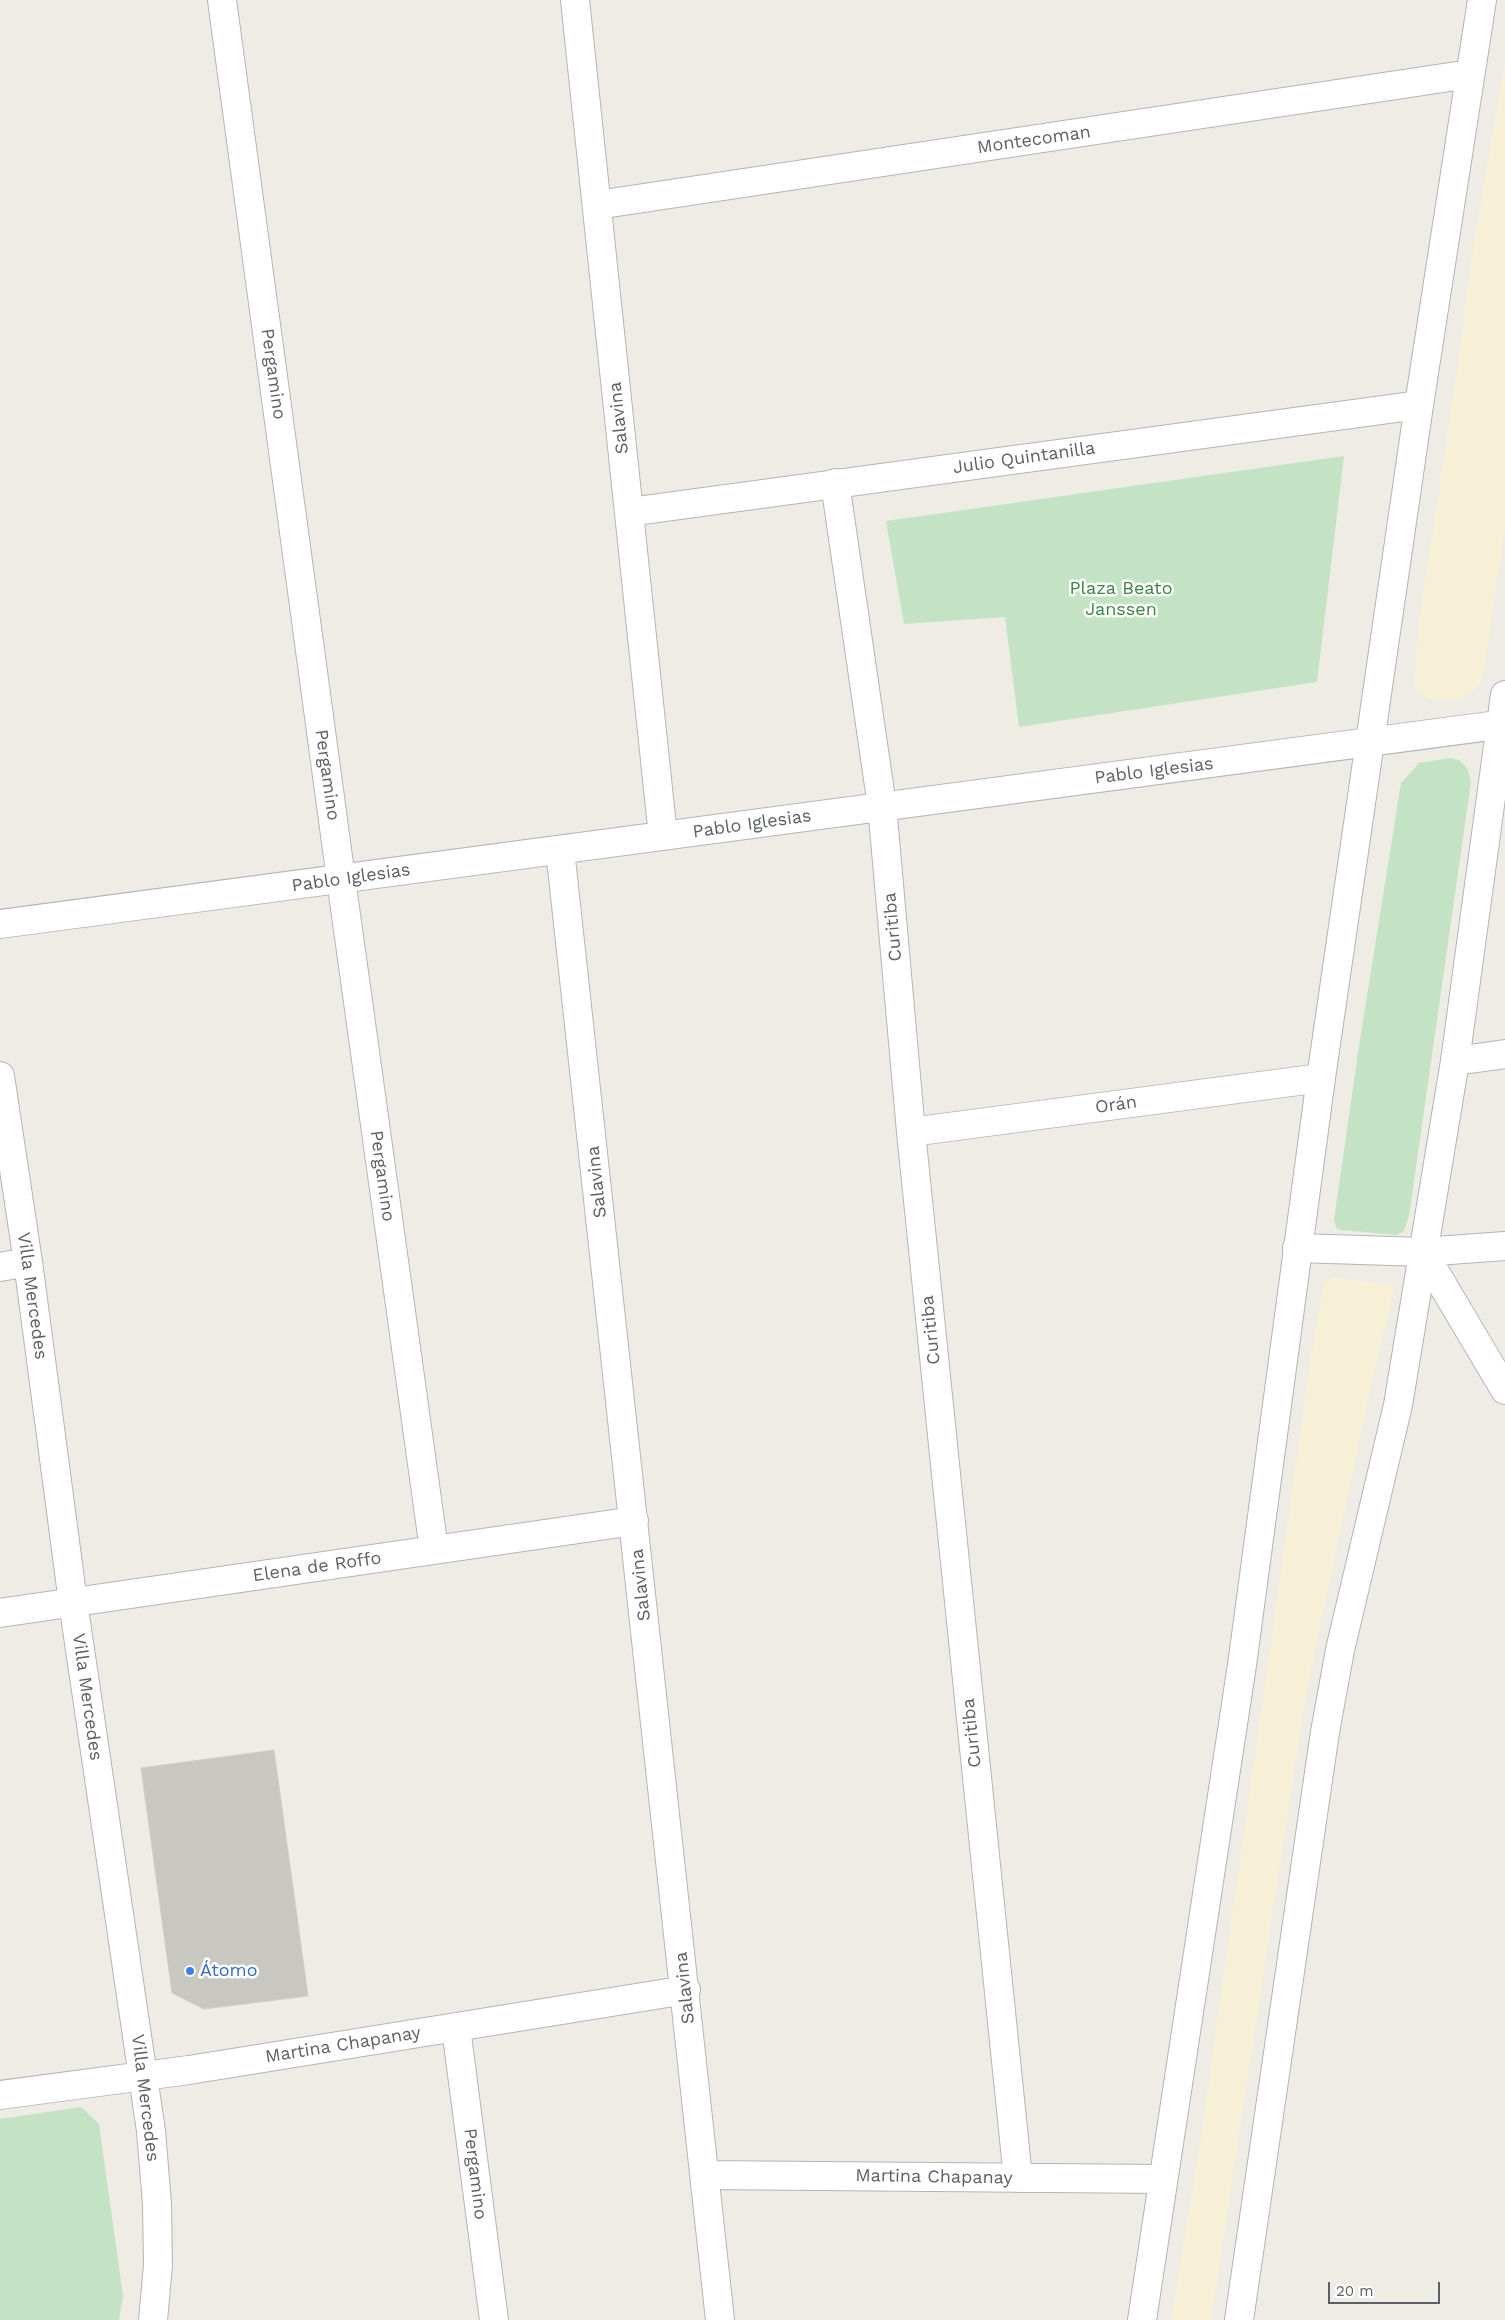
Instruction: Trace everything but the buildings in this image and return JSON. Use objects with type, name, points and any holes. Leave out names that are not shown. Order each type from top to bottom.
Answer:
[{"type":"street","name":"Pergamino","points":[[222,0],[434,1550]]},
{"type":"street","name":"Salavina","points":[[575,0],[663,836]]},
{"type":"street","points":[[1142,2320],[1242,1665],[1321,1078],[1419,405],[1482,0]]},
{"type":"street","name":"Montecoman","points":[[597,205],[1470,74]]},
{"type":"street","name":"Julio Quintanilla","points":[[629,512],[1419,405]]},
{"type":"street","name":"Curitiba","points":[[835,483],[882,806],[911,1132],[1018,2178]]},
{"type":"street","points":[[1239,2320],[1326,1732],[1340,1650],[1398,1405],[1455,1061],[1503,725],[1505,695]]},
{"type":"street","name":"Pablo Iglesias","points":[[0,924],[1503,725]]},
{"type":"street","name":"Salavina","points":[[560,850],[686,1990],[720,2320]]},
{"type":"street","points":[[1455,1061],[1505,1054]]},
{"type":"street","name":"Villa Mercedes","points":[[0,1076],[28,1262],[73,1602],[144,2076],[157,2204],[158,2265],[153,2320]]},
{"type":"street","name":"Orán","points":[[911,1132],[1321,1078]]},
{"type":"street","points":[[1297,1248],[1423,1252],[1505,1246]]},
{"type":"street","points":[[1423,1252],[1505,1390]]},
{"type":"street","points":[[0,1267],[28,1262]]},
{"type":"street","name":"Elena de Roffo","points":[[0,1613],[634,1521]]},
{"type":"street","name":"Martina Chapanay","points":[[0,2095],[144,2076],[686,1990]]},
{"type":"street","name":"Pergamino","points":[[456,2028],[494,2320]]},
{"type":"street","name":"Martina Chapanay","points":[[705,2175],[1162,2180]]},
{"type":"green space","name":"Plaza Beato Janssen","points":[[1344,456],[1317,682],[1019,727],[1005,617],[904,624],[886,521]]},
{"type":"green space","points":[[1450,758],[1459,760],[1467,768],[1471,782],[1409,1216],[1404,1231],[1397,1235],[1337,1229],[1334,1220],[1359,1046],[1401,783],[1419,763]]},
{"type":"green space","points":[[81,2107],[99,2124],[123,2296],[119,2320],[0,2320],[0,2119]]},
{"type":"sand","points":[[1505,60],[1505,528],[1483,675],[1479,686],[1460,700],[1443,701],[1428,698],[1416,688],[1414,680],[1419,623],[1457,370],[1473,248]]},
{"type":"sand","points":[[1336,1277],[1392,1285],[1393,1294],[1373,1375],[1306,1693],[1211,2320],[1171,2320],[1201,2137],[1311,1357],[1324,1285],[1329,1279]]},
{"type":"place","name":"Átomo","points":[[190,1971]]}]
